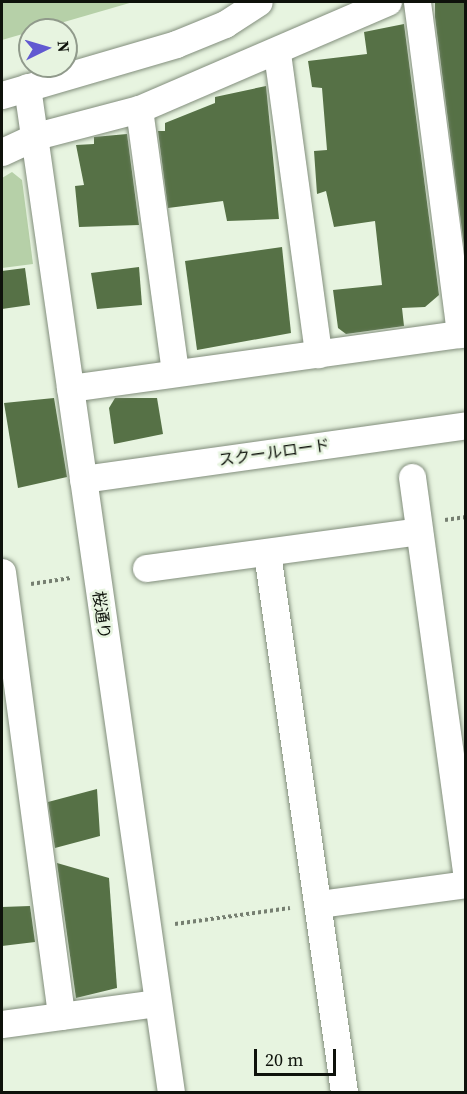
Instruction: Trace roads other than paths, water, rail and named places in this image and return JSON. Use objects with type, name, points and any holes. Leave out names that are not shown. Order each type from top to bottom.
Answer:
[{"type":"street","points":[[2,95],[176,44],[225,24],[259,2]]},
{"type":"street","points":[[2,152],[36,136],[139,109],[277,53],[388,2]]},
{"type":"street","points":[[70,388],[463,334],[417,2]]},
{"type":"street","points":[[277,53],[318,354]]},
{"type":"street","name":"桜通り","points":[[27,87],[36,136],[96,574],[171,1092]]},
{"type":"street","points":[[139,109],[175,373]]},
{"type":"street","name":"スクールロード","points":[[83,479],[465,425]]},
{"type":"street","points":[[412,477],[427,526],[465,871]]},
{"type":"street","points":[[146,568],[267,553],[427,526]]},
{"type":"street","points":[[267,553],[319,904],[344,1092]]},
{"type":"street","points":[[2,583],[61,1016]]},
{"type":"street","points":[[319,904],[465,884]]},
{"type":"street","points":[[2,1024],[158,1003]]}]
